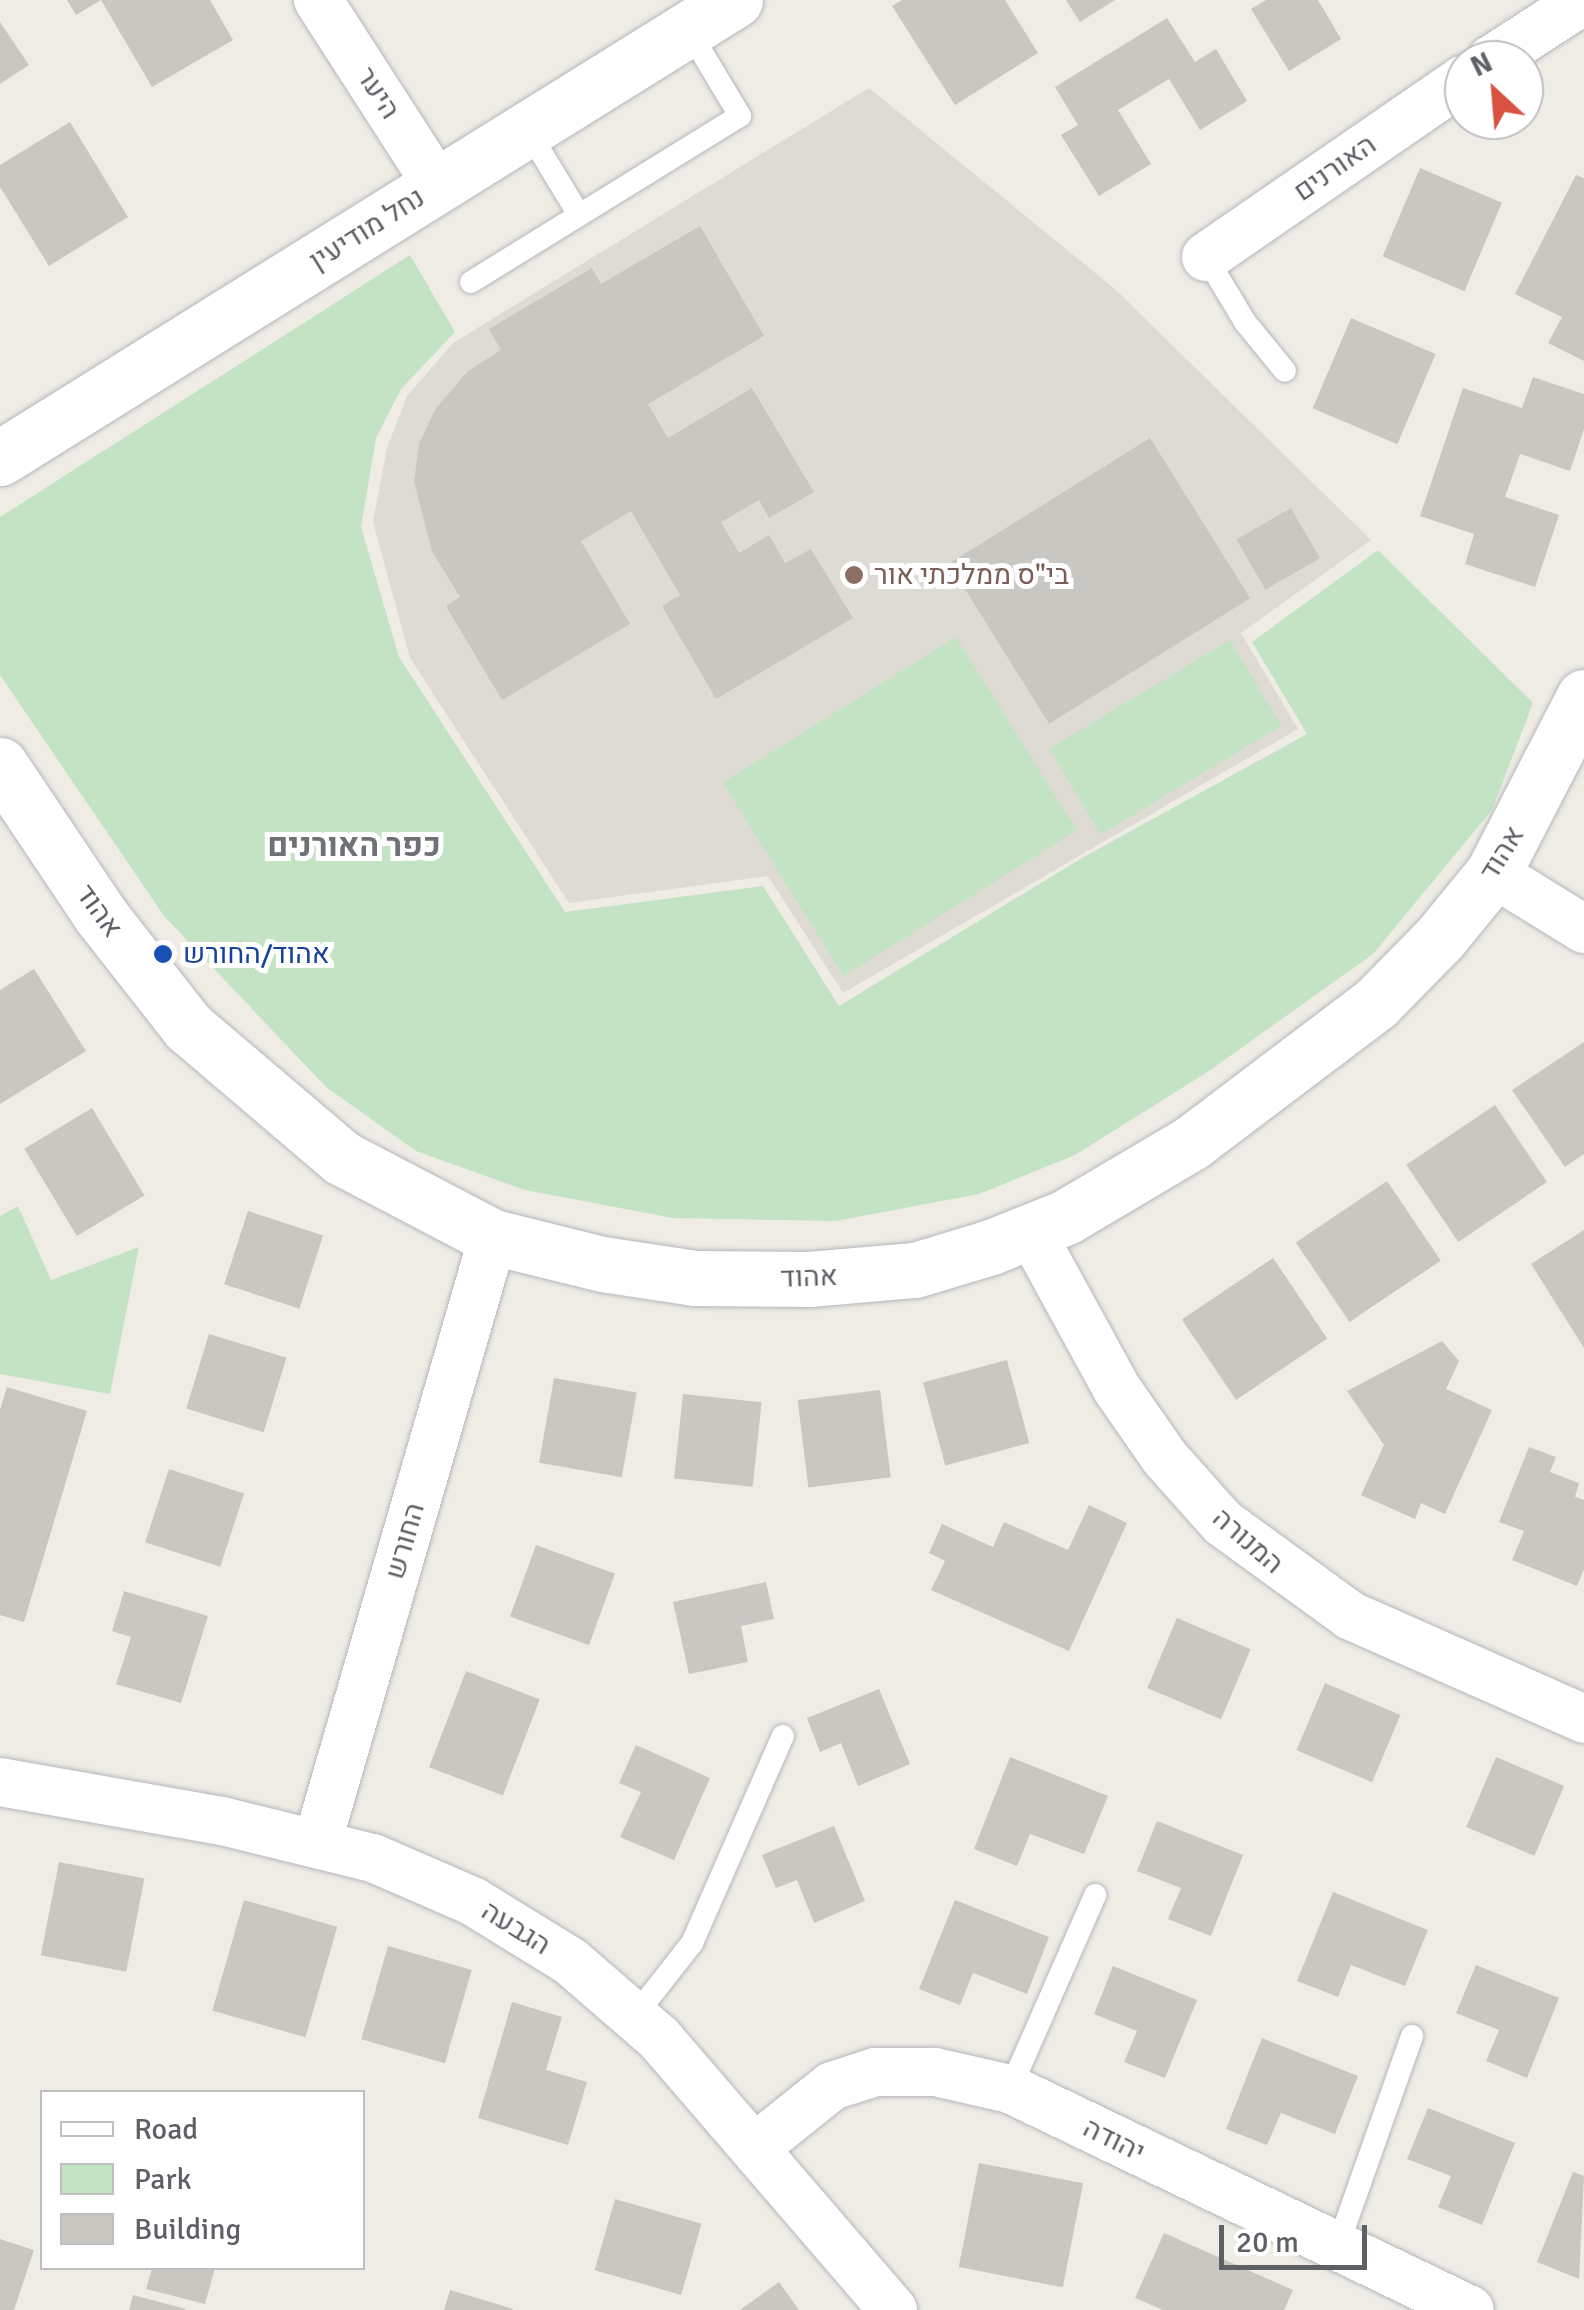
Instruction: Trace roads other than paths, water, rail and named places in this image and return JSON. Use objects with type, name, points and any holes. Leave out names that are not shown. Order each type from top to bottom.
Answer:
[{"type":"street","name":"היער","points":[[318,0],[437,185]]},
{"type":"street","name":"נחל מודיעין","points":[[0,458],[735,0]]},
{"type":"street","points":[[1522,40],[1584,0]]},
{"type":"street","name":"האורנים","points":[[1206,256],[1444,93]]},
{"type":"street","name":"אהוד","points":[[0,765],[101,916],[188,1027],[342,1158],[494,1237],[602,1264],[695,1278],[809,1279],[916,1270],[1030,1232],[1191,1143],[1376,1003],[1493,872],[1584,698]]},
{"type":"street","points":[[1493,872],[1584,929]]},
{"type":"street","name":"המנורה","points":[[1030,1232],[1116,1389],[1164,1458],[1223,1523],[1352,1616],[1584,1719]]},
{"type":"street","name":"החורש","points":[[317,1844],[494,1237]]},
{"type":"street","name":"הגבעה","points":[[0,1782],[374,1858],[474,1902],[570,1961],[634,2017],[757,2146],[894,2310]]},
{"type":"street","name":"יהודה","points":[[757,2146],[832,2086],[875,2072],[935,2072],[1010,2089],[1470,2310]]},
{"type":"lane","points":[[471,282],[740,116],[688,29]]},
{"type":"lane","points":[[527,129],[579,214]]},
{"type":"lane","points":[[1206,256],[1245,322],[1286,371]]},
{"type":"lane","points":[[634,2017],[692,1944],[783,1736]]},
{"type":"lane","points":[[1010,2089],[1096,1895]]},
{"type":"lane","points":[[1337,2248],[1412,2036]]},
{"type":"place","name":"בי\"ס ממלכתי אור","points":[[854,575]]},
{"type":"place","name":"אהוד/החורש","points":[[163,954]]},
{"type":"district","name":"כפר האורנים","points":[[354,846]]}]
